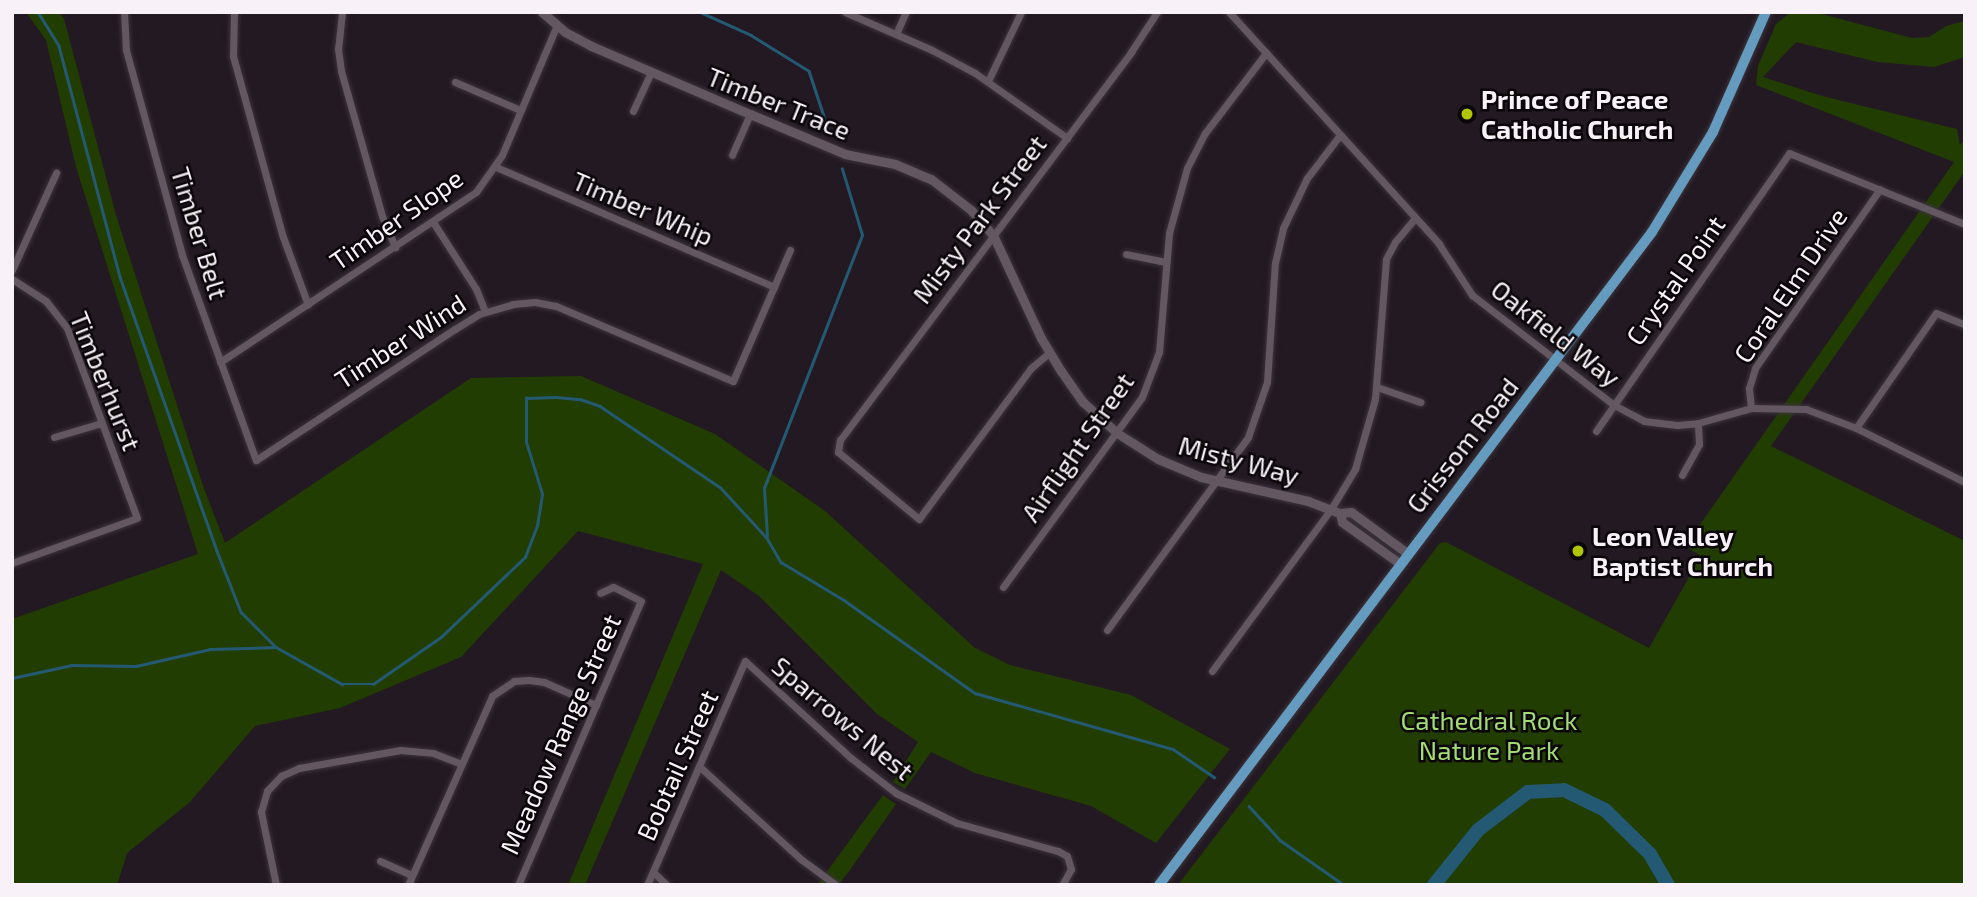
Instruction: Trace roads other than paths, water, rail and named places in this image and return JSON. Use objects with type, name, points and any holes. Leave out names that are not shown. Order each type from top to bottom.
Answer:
[{"type":"main road","name":"Grissom Road","points":[[1159,885],[1399,563],[1555,362],[1671,204],[1731,96],[1766,12]]},
{"type":"street","name":"Timber Belt","points":[[124,12],[126,50],[183,255],[256,460]]},
{"type":"street","points":[[234,12],[233,56],[283,237],[308,305]]},
{"type":"street","points":[[342,12],[338,49],[341,71],[382,216],[395,247]]},
{"type":"street","name":"Timber Trace","points":[[542,12],[557,25],[591,46],[651,72],[845,154],[914,170],[944,187],[971,210],[993,235]]},
{"type":"street","points":[[845,12],[932,50],[988,81],[1067,138]]},
{"type":"street","points":[[896,34],[906,12]]},
{"type":"street","points":[[988,81],[1021,12]]},
{"type":"street","name":"Misty Park Street","points":[[1049,352],[1031,368],[919,519],[838,452],[840,440],[1067,138],[1157,12]]},
{"type":"street","name":"Oakfield Way","points":[[1228,12],[1438,244],[1472,295],[1555,362],[1614,405],[1644,421],[1677,425],[1698,424],[1751,408],[1806,409],[1856,428],[1965,482]]},
{"type":"street","name":"Timber Slope","points":[[220,362],[476,192],[496,167],[557,25]]},
{"type":"street","name":"Airflight Street","points":[[1003,587],[1138,405],[1155,367],[1161,338],[1166,262],[1174,210],[1194,154],[1205,133],[1266,53]]},
{"type":"street","points":[[633,111],[651,72]]},
{"type":"street","points":[[455,82],[520,110]]},
{"type":"street","points":[[732,155],[750,114]]},
{"type":"street","points":[[1107,629],[1248,437],[1264,398],[1269,365],[1275,263],[1289,209],[1307,178],[1340,135]]},
{"type":"street","name":"Crystal Point","points":[[1596,431],[1789,153],[1880,189]]},
{"type":"street","name":"Timber Whip","points":[[496,167],[774,287]]},
{"type":"street","points":[[12,270],[56,173]]},
{"type":"street","points":[[1880,189],[1965,223]]},
{"type":"street","name":"Coral Elm Drive","points":[[1751,408],[1749,388],[1755,368],[1880,189]]},
{"type":"street","points":[[1212,671],[1336,511],[1364,446],[1377,387],[1386,260],[1395,242],[1415,218]]},
{"type":"street","points":[[433,222],[476,289],[485,311]]},
{"type":"street","name":"Misty Way","points":[[993,235],[1049,352],[1083,401],[1117,433],[1158,459],[1218,481],[1298,499],[1336,511],[1351,512],[1407,553]]},
{"type":"street","points":[[774,287],[790,250]]},
{"type":"street","points":[[1126,254],[1166,262]]},
{"type":"street","name":"Timberhurst","points":[[12,279],[38,294],[61,318],[73,341],[137,518],[12,563]]},
{"type":"street","name":"Timber Wind","points":[[256,460],[485,311],[521,302],[556,306],[733,381],[774,287]]},
{"type":"street","points":[[1856,428],[1936,313],[1965,325]]},
{"type":"street","points":[[1377,387],[1420,402]]},
{"type":"street","points":[[54,437],[102,423]]},
{"type":"street","points":[[1682,475],[1699,444],[1698,424]]},
{"type":"street","name":"Misty Way","points":[[1336,511],[1342,522],[1399,563]]},
{"type":"street","name":"Meadow Range Street","points":[[518,885],[641,601],[613,587],[600,593]]},
{"type":"street","name":"Bobtail Street","points":[[648,885],[745,661]]},
{"type":"street","name":"Sparrows Nest","points":[[745,661],[851,758],[896,793],[957,823],[1058,851],[1069,863],[1070,875],[1062,885]]},
{"type":"street","points":[[408,885],[487,704],[502,687],[514,681],[544,682],[596,705]]},
{"type":"street","points":[[276,885],[261,812],[267,791],[281,776],[299,768],[400,750],[433,753],[460,763]]},
{"type":"street","points":[[700,767],[793,853],[836,885]]},
{"type":"street","points":[[380,861],[412,875]]},
{"type":"street","points":[[653,872],[667,885]]},
{"type":"waterway","points":[[38,12],[59,46],[120,277],[217,551],[241,612],[275,646]]},
{"type":"waterway","points":[[700,12],[751,35],[809,71],[830,134]]},
{"type":"waterway","points":[[767,536],[764,488],[862,235],[842,169]]},
{"type":"waterway","points":[[12,678],[72,665],[136,666],[210,649],[276,647],[342,684],[373,684],[441,637],[525,557],[537,526],[542,494],[526,442],[526,398],[556,397],[580,399],[600,406],[721,488],[767,538],[781,562],[844,600],[975,693],[1173,749],[1214,777]]},
{"type":"waterway","points":[[1434,885],[1478,830],[1528,792],[1564,790],[1605,810],[1650,854],[1668,885]]},
{"type":"waterway","points":[[1249,806],[1280,840],[1344,885]]},
{"type":"place","name":"Prince of Peace Catholic Church","points":[[1467,114]]},
{"type":"place","name":"Leon Valley Baptist Church","points":[[1578,551]]},
{"type":"park label","name":"Cathedral Rock Nature Park","points":[[1489,735]]}]
